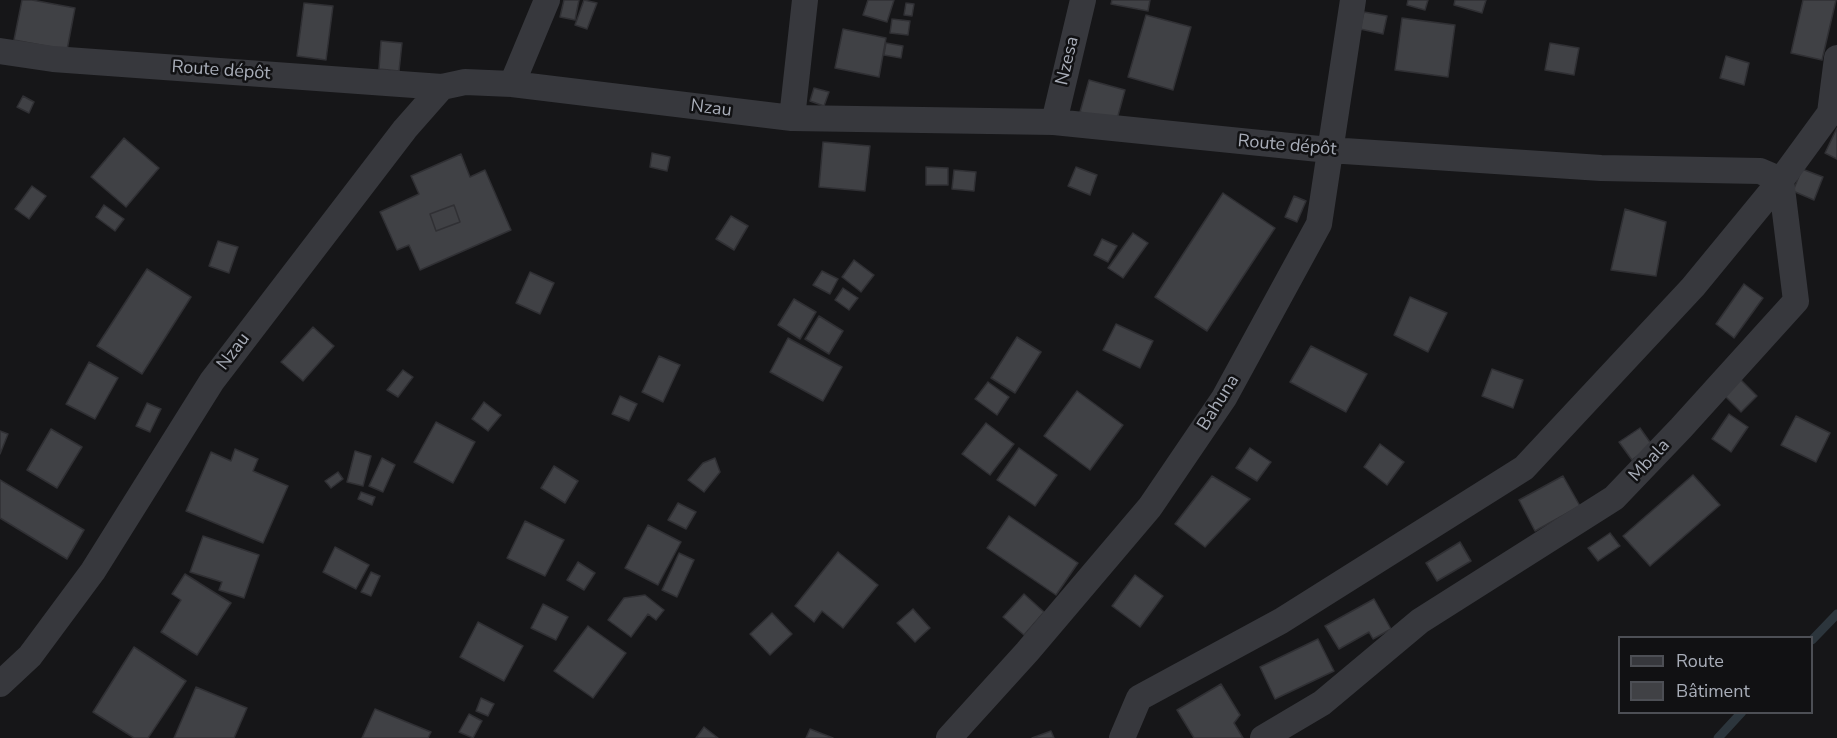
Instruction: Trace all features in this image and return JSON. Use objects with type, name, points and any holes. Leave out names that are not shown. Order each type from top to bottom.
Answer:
[{"type":"street","points":[[512,84],[547,0]]},
{"type":"street","points":[[792,118],[805,0]]},
{"type":"street","name":"Nzesa","points":[[1054,122],[1083,0]]},
{"type":"street","name":"Bahuna","points":[[949,738],[1027,652],[1150,507],[1224,398],[1319,224],[1353,0]]},
{"type":"street","name":"Route dépôt","points":[[0,51],[53,59],[442,87]]},
{"type":"street","points":[[1122,738],[1139,698],[1281,621],[1524,468],[1693,287],[1781,180],[1830,113],[1837,58]]},
{"type":"street","name":"Nzau","points":[[0,684],[30,656],[93,572],[212,381],[405,129],[442,87],[465,82],[512,84],[792,118]]},
{"type":"street","name":"Route dépôt","points":[[792,118],[1054,122],[1329,150],[1601,168],[1760,171],[1781,180]]},
{"type":"street","name":"Mbala","points":[[1263,738],[1322,703],[1420,621],[1614,498],[1681,428],[1796,301],[1781,180]]},
{"type":"building","points":[[22,0],[75,8],[67,50],[14,40]]},
{"type":"building","points":[[564,0],[579,0],[575,20],[560,17]]},
{"type":"building","points":[[584,0],[597,3],[587,29],[575,25]]},
{"type":"building","points":[[868,0],[894,0],[887,22],[863,15]]},
{"type":"building","points":[[1112,0],[1150,0],[1148,11],[1111,4]]},
{"type":"building","points":[[1408,0],[1428,0],[1425,10],[1407,5]]},
{"type":"building","points":[[1455,0],[1486,0],[1482,13],[1454,5]]},
{"type":"building","points":[[1803,0],[1836,0],[1822,60],[1791,53]]},
{"type":"building","points":[[304,3],[333,6],[326,60],[297,56]]},
{"type":"building","points":[[906,3],[914,4],[912,16],[904,15]]},
{"type":"building","points":[[1364,12],[1387,16],[1383,34],[1360,29]]},
{"type":"building","points":[[1146,15],[1191,27],[1173,90],[1128,77]]},
{"type":"building","points":[[1402,18],[1455,25],[1448,77],[1395,70]]},
{"type":"building","points":[[892,19],[910,21],[908,35],[890,33]]},
{"type":"building","points":[[843,29],[886,38],[879,77],[835,68]]},
{"type":"building","points":[[381,41],[402,43],[399,71],[379,69]]},
{"type":"building","points":[[886,43],[903,46],[901,58],[884,55]]},
{"type":"building","points":[[1550,43],[1579,48],[1574,75],[1545,70]]},
{"type":"building","points":[[1726,56],[1749,63],[1744,85],[1720,78]]},
{"type":"building","points":[[1089,80],[1125,90],[1116,123],[1080,112]]},
{"type":"building","points":[[814,88],[829,92],[824,106],[810,101]]},
{"type":"building","points":[[23,96],[34,102],[29,113],[17,107]]},
{"type":"building","points":[[1837,128],[1837,159],[1825,153]]},
{"type":"building","points":[[124,138],[159,168],[126,207],[91,177]]},
{"type":"building","points":[[823,142],[870,146],[865,191],[819,187]]},
{"type":"building","points":[[652,153],[670,157],[667,171],[650,167]]},
{"type":"building","points":[[461,154],[470,177],[485,170],[511,230],[420,270],[409,245],[397,250],[380,212],[419,194],[411,176]],"holes":[[[454,205],[460,222],[436,231],[430,214]]]},
{"type":"building","points":[[926,167],[948,168],[948,185],[926,185]]},
{"type":"building","points":[[1076,167],[1097,175],[1090,195],[1068,186]]},
{"type":"building","points":[[1802,169],[1823,177],[1814,200],[1793,191]]},
{"type":"building","points":[[954,170],[976,172],[974,191],[952,189]]},
{"type":"building","points":[[32,186],[46,196],[29,219],[15,209]]},
{"type":"building","points":[[1223,193],[1275,228],[1207,331],[1155,297]]},
{"type":"building","points":[[1294,196],[1306,201],[1297,222],[1285,217]]},
{"type":"building","points":[[104,205],[124,219],[115,231],[96,217]]},
{"type":"building","points":[[454,205],[460,222],[436,231],[430,214]]},
{"type":"building","points":[[1625,209],[1666,222],[1656,276],[1611,270]]},
{"type":"building","points":[[731,216],[748,226],[734,250],[716,239]]},
{"type":"building","points":[[1133,233],[1148,243],[1123,278],[1108,268]]},
{"type":"building","points":[[1102,239],[1117,246],[1108,262],[1094,255]]},
{"type":"building","points":[[218,241],[238,247],[229,273],[209,266]]},
{"type":"building","points":[[854,260],[874,275],[861,292],[842,277]]},
{"type":"building","points":[[147,269],[191,297],[142,374],[97,346]]},
{"type":"building","points":[[822,271],[838,279],[830,294],[813,285]]},
{"type":"building","points":[[530,272],[554,283],[540,314],[516,303]]},
{"type":"building","points":[[1744,284],[1763,298],[1734,338],[1716,324]]},
{"type":"building","points":[[843,288],[858,298],[849,310],[835,300]]},
{"type":"building","points":[[1410,297],[1447,313],[1428,352],[1394,335]]},
{"type":"building","points":[[794,299],[816,312],[800,339],[778,325]]},
{"type":"building","points":[[819,316],[843,331],[829,354],[805,339]]},
{"type":"building","points":[[1116,324],[1153,341],[1140,368],[1103,350]]},
{"type":"building","points":[[313,327],[334,346],[303,381],[281,362]]},
{"type":"building","points":[[1017,337],[1041,352],[1015,393],[991,378]]},
{"type":"building","points":[[788,338],[842,367],[823,401],[770,372]]},
{"type":"building","points":[[1311,346],[1367,374],[1346,412],[1290,382]]},
{"type":"building","points":[[659,356],[680,365],[663,402],[642,392]]},
{"type":"building","points":[[89,362],[118,378],[95,419],[66,404]]},
{"type":"building","points":[[1492,369],[1523,380],[1513,408],[1482,396]]},
{"type":"building","points":[[403,370],[413,377],[398,397],[387,390]]},
{"type":"building","points":[[1737,376],[1757,396],[1741,412],[1721,392]]},
{"type":"building","points":[[988,382],[1009,397],[997,415],[975,399]]},
{"type":"building","points":[[1077,391],[1123,425],[1090,470],[1044,436]]},
{"type":"building","points":[[620,396],[637,404],[629,421],[612,414]]},
{"type":"building","points":[[484,402],[501,415],[488,431],[472,419]]},
{"type":"building","points":[[147,403],[161,409],[150,432],[136,426]]},
{"type":"building","points":[[1729,414],[1748,427],[1731,452],[1712,439]]},
{"type":"building","points":[[1796,416],[1830,433],[1816,462],[1781,445]]},
{"type":"building","points":[[436,422],[475,442],[453,483],[414,462]]},
{"type":"building","points":[[986,423],[1014,444],[990,475],[962,454]]},
{"type":"building","points":[[1640,428],[1652,445],[1632,460],[1619,442]]},
{"type":"building","points":[[51,429],[82,447],[57,488],[27,470]]},
{"type":"building","points":[[0,431],[8,434],[0,454]]},
{"type":"building","points":[[1380,444],[1404,462],[1387,485],[1364,467]]},
{"type":"building","points":[[1019,448],[1057,475],[1035,506],[997,480]]},
{"type":"building","points":[[1250,448],[1271,462],[1257,481],[1236,468]]},
{"type":"building","points":[[235,449],[258,459],[253,471],[288,486],[263,543],[186,511],[211,452],[231,461]]},
{"type":"building","points":[[355,451],[371,456],[363,486],[347,482]]},
{"type":"building","points":[[382,458],[395,465],[383,492],[369,486]]},
{"type":"building","points":[[715,458],[720,472],[704,492],[688,480],[703,463]]},
{"type":"building","points":[[554,466],[578,481],[565,503],[541,488]]},
{"type":"building","points":[[338,472],[343,479],[331,488],[325,481]]},
{"type":"building","points":[[1693,475],[1720,505],[1650,566],[1623,536]]},
{"type":"building","points":[[1212,476],[1250,499],[1205,547],[1175,524]]},
{"type":"building","points":[[1563,476],[1580,506],[1535,531],[1519,500]]},
{"type":"building","points":[[0,480],[84,530],[67,559],[0,518]]},
{"type":"building","points":[[361,492],[375,497],[372,505],[358,499]]},
{"type":"building","points":[[678,503],[696,512],[686,529],[668,520]]},
{"type":"building","points":[[1009,516],[1078,563],[1056,595],[987,548]]},
{"type":"building","points":[[525,521],[564,540],[545,576],[507,558]]},
{"type":"building","points":[[648,525],[681,542],[658,585],[625,568]]},
{"type":"building","points":[[1610,533],[1620,546],[1598,561],[1588,548]]},
{"type":"building","points":[[203,536],[259,555],[244,598],[219,590],[222,582],[190,572]]},
{"type":"building","points":[[1460,542],[1471,561],[1437,581],[1426,563]]},
{"type":"building","points":[[335,547],[369,565],[356,589],[323,572]]},
{"type":"building","points":[[838,552],[878,585],[843,628],[822,611],[814,622],[795,606]]},
{"type":"building","points":[[679,553],[694,560],[677,597],[662,590]]},
{"type":"building","points":[[578,562],[595,573],[584,590],[567,580]]},
{"type":"building","points":[[371,572],[380,576],[371,596],[361,592]]},
{"type":"building","points":[[185,574],[231,603],[197,655],[161,632],[181,600],[172,594]]},
{"type":"building","points":[[1135,575],[1163,596],[1140,627],[1112,606]]},
{"type":"building","points":[[1024,594],[1044,612],[1024,635],[1003,617]]},
{"type":"building","points":[[645,595],[664,610],[656,620],[648,614],[631,637],[608,620],[624,598]]},
{"type":"building","points":[[1374,599],[1391,629],[1373,639],[1369,632],[1339,649],[1325,626]]},
{"type":"building","points":[[543,604],[568,617],[556,640],[531,628]]},
{"type":"building","points":[[913,609],[930,628],[915,642],[897,623]]},
{"type":"building","points":[[772,613],[792,634],[770,655],[750,634]]},
{"type":"building","points":[[478,622],[523,646],[504,681],[460,657]]},
{"type":"building","points":[[588,626],[626,653],[593,698],[554,671]]},
{"type":"building","points":[[1318,639],[1334,671],[1275,699],[1260,667]]},
{"type":"building","points":[[134,647],[186,681],[148,738],[134,738],[93,712]]},
{"type":"building","points":[[1221,684],[1240,715],[1234,723],[1243,738],[1194,738],[1177,710]]},
{"type":"building","points":[[196,687],[247,708],[234,738],[174,738]]},
{"type":"building","points":[[481,698],[494,704],[488,716],[476,711]]},
{"type":"building","points":[[375,709],[431,732],[428,738],[362,738]]},
{"type":"building","points":[[469,714],[482,721],[473,738],[459,732]]},
{"type":"building","points":[[704,727],[718,738],[696,738]]},
{"type":"building","points":[[810,729],[833,738],[806,738]]},
{"type":"building","points":[[1051,731],[1054,738],[1032,738]]},
{"type":"waterway","points":[[1813,639],[1837,614]]},
{"type":"waterway","points":[[1718,738],[1740,714]]}]
